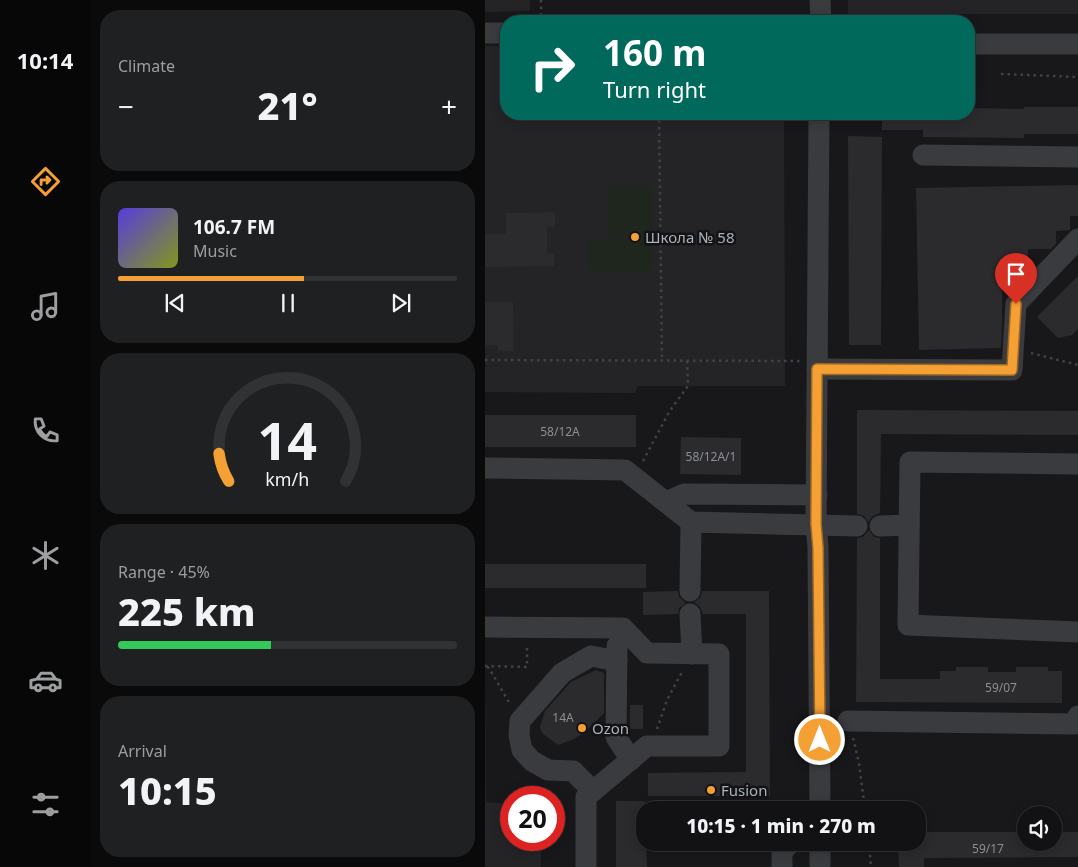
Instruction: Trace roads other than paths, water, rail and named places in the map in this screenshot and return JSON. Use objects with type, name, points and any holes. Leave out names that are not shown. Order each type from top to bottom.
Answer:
[{"type":"lane","points":[[821,0],[821,15]]},
{"type":"lane","points":[[485,33],[500,33]]},
{"type":"lane","points":[[975,44],[1078,44]]},
{"type":"lane","points":[[819,120],[816,524],[819,567],[820,801]]},
{"type":"lane","points":[[923,155],[1078,157]]},
{"type":"lane","points":[[817,365],[1012,370],[1016,304],[1078,239]]},
{"type":"lane","points":[[1078,464],[910,462],[907,625],[1078,632]]},
{"type":"lane","points":[[485,468],[625,470],[691,522],[857,526]]},
{"type":"lane","points":[[666,502],[684,494],[817,495]]},
{"type":"lane","points":[[690,591],[691,522]]},
{"type":"lane","points":[[880,526],[909,525]]},
{"type":"lane","points":[[690,614],[692,654]]},
{"type":"lane","points":[[485,627],[623,628],[647,653],[719,654],[719,746],[647,746],[586,797],[586,867]]},
{"type":"lane","points":[[618,628],[616,737],[631,760]]},
{"type":"lane","points":[[593,791],[573,771],[548,770],[532,761],[522,750],[519,736],[519,720],[562,673],[591,656],[617,661]]},
{"type":"lane","points":[[849,721],[1074,724],[1078,716]]},
{"type":"lane","points":[[782,867],[783,851]]},
{"type":"lane","points":[[820,851],[820,867]]},
{"type":"place","name":"Школа № 58","points":[[635,237]]},
{"type":"place","name":"Ozon","points":[[582,728]]},
{"type":"place","name":"Fusion","points":[[711,790]]}]
